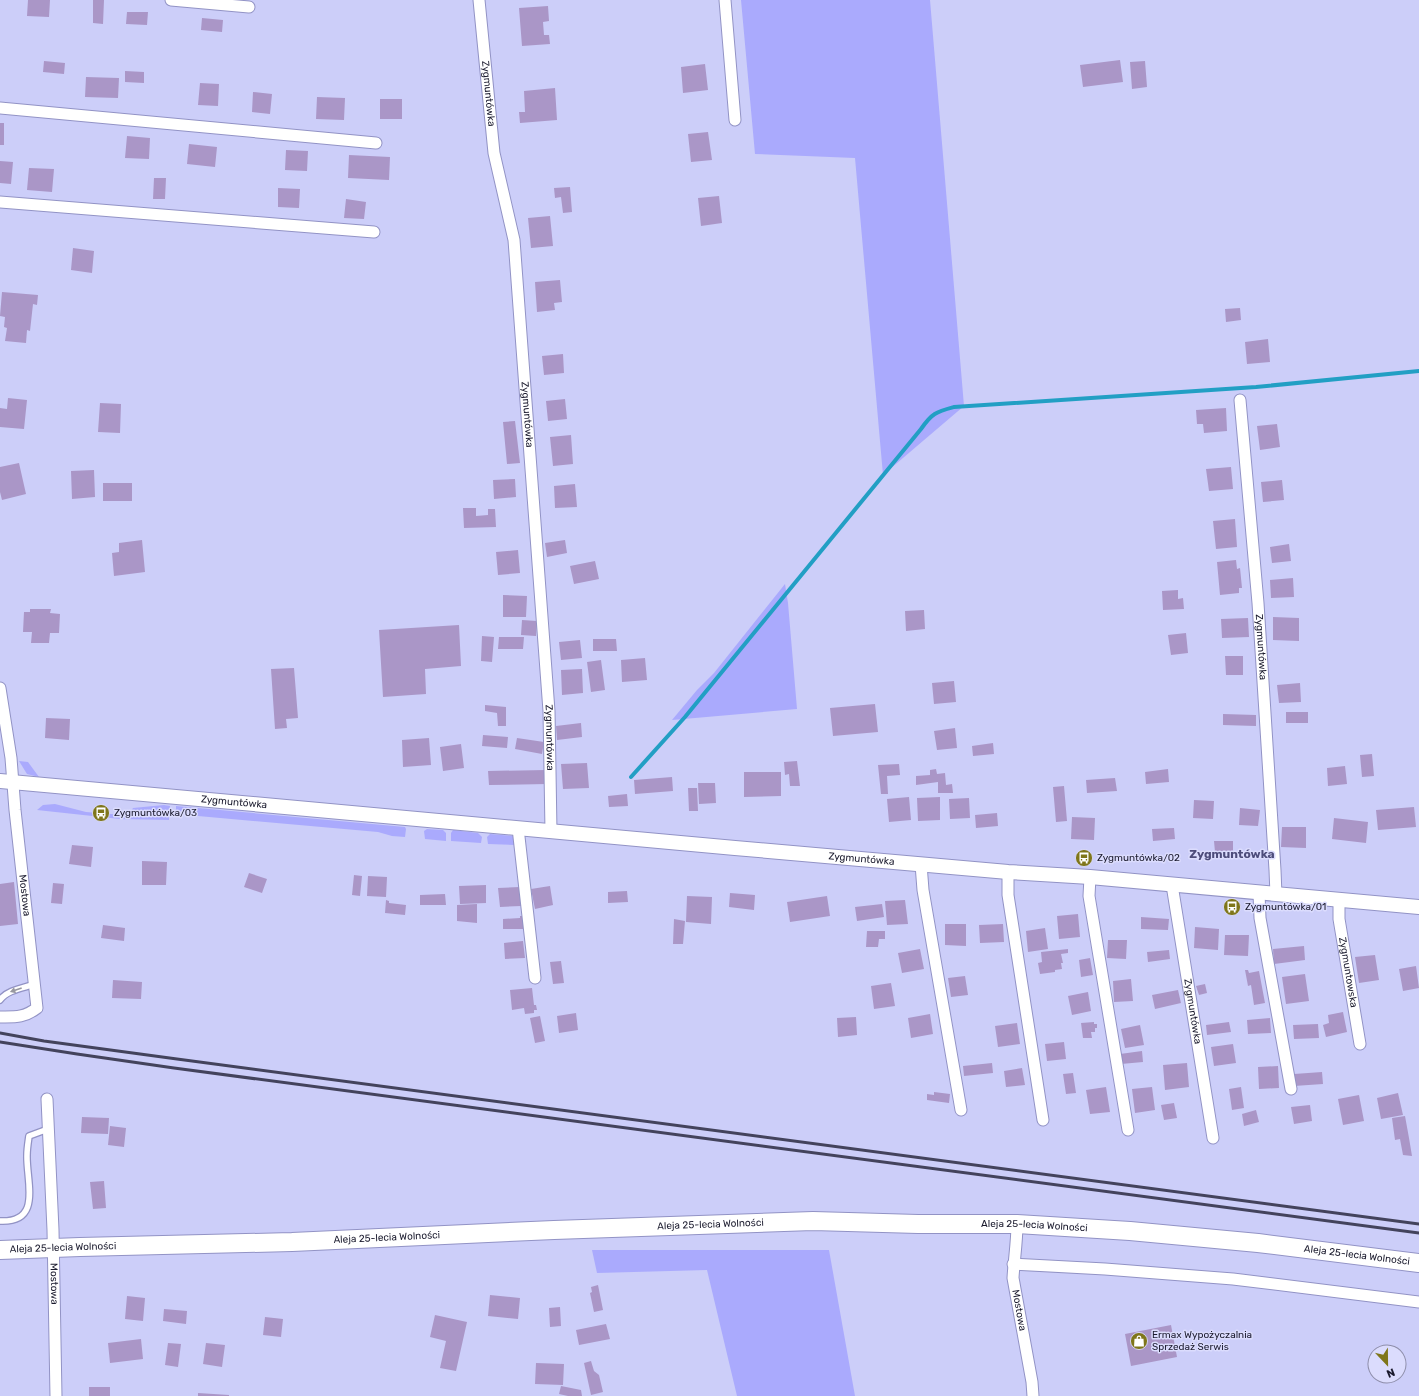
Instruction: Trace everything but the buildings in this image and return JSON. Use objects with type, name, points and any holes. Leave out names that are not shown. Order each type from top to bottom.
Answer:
[{"type":"main road","name":"Aleja 25-lecia Wolności","points":[[0,1250],[292,1242],[554,1230],[813,1221],[918,1224],[1017,1224],[1130,1231],[1258,1243],[1419,1263]]},
{"type":"street","points":[[171,0],[249,8]]},
{"type":"street","name":"Zygmuntówka","points":[[479,0],[494,153],[514,247],[549,711],[551,831]]},
{"type":"street","points":[[725,0],[735,120]]},
{"type":"street","points":[[0,108],[376,143]]},
{"type":"street","points":[[0,202],[374,232]]},
{"type":"street","name":"Zygmuntówka","points":[[1240,400],[1258,603],[1276,895]]},
{"type":"street","name":"Mostowa","points":[[0,688],[11,758],[6,782],[15,810],[37,1008],[29,1014],[16,1017],[2,1015]]},
{"type":"street","name":"Zygmuntówka","points":[[6,782],[1008,872],[1090,877],[1419,907]]},
{"type":"street","points":[[518,828],[535,978]]},
{"type":"street","points":[[921,864],[923,890],[961,1110]]},
{"type":"street","points":[[1008,872],[1008,895],[1043,1120]]},
{"type":"street","points":[[1090,877],[1089,896],[1128,1130]]},
{"type":"street","name":"Zygmuntówka","points":[[1172,885],[1213,1138]]},
{"type":"street","points":[[1259,893],[1260,918],[1291,1089]]},
{"type":"street","name":"Zygmuntowska","points":[[1339,900],[1340,926],[1360,1044]]},
{"type":"street","name":"Mostowa","points":[[47,1099],[53,1248],[56,1396]]},
{"type":"street","name":"Mostowa","points":[[1017,1224],[1017,1243],[1013,1264],[1013,1278],[1032,1382],[1033,1396]]},
{"type":"street","points":[[1013,1264],[1105,1269],[1233,1279],[1419,1302]]},
{"type":"lane","points":[[0,1000],[10,992],[35,984]]},
{"type":"lane","points":[[0,1221],[16,1219],[25,1213],[29,1202],[30,1186],[27,1156],[29,1136],[48,1128]]},
{"type":"shaded area","points":[[741,0],[930,0],[964,406],[883,475],[855,158],[755,154]]},
{"type":"shaded area","points":[[785,584],[797,709],[672,720],[697,690],[714,673]]},
{"type":"shaded area","points":[[19,761],[28,762],[39,777],[27,774]]},
{"type":"shaded area","points":[[55,804],[86,812],[169,817],[169,820],[120,819],[37,810],[43,805]]},
{"type":"shaded area","points":[[164,805],[170,806],[169,814],[131,811],[133,808]]},
{"type":"shaded area","points":[[176,806],[405,827],[406,829],[405,837],[392,836],[378,832],[176,814]]},
{"type":"shaded area","points":[[427,829],[443,830],[446,833],[446,841],[425,839],[424,831]]},
{"type":"shaded area","points":[[453,830],[478,833],[482,837],[481,843],[451,841],[451,833]]},
{"type":"shaded area","points":[[490,834],[513,836],[515,845],[488,844],[487,837]]},
{"type":"shaded area","points":[[592,1250],[829,1250],[855,1396],[737,1396],[707,1270],[597,1273]]},
{"type":"waterway","points":[[631,777],[685,717],[928,420],[935,414],[954,407],[1256,387],[1419,371]]},
{"type":"railway","points":[[0,1033],[44,1041],[177,1059],[1419,1224]]},
{"type":"railway","points":[[0,1042],[174,1068],[1419,1233]]},
{"type":"place","name":"Zygmuntówka/03","points":[[101,813]]},
{"type":"place","name":"Zygmuntówka/02","points":[[1084,858]]},
{"type":"place","name":"Zygmuntówka/01","points":[[1232,907]]},
{"type":"place","name":"Ermax Wypożyczalnia Sprzedaż Serwis","points":[[1139,1341]]},
{"type":"district","name":"Zygmuntówka","points":[[1232,854]]}]
